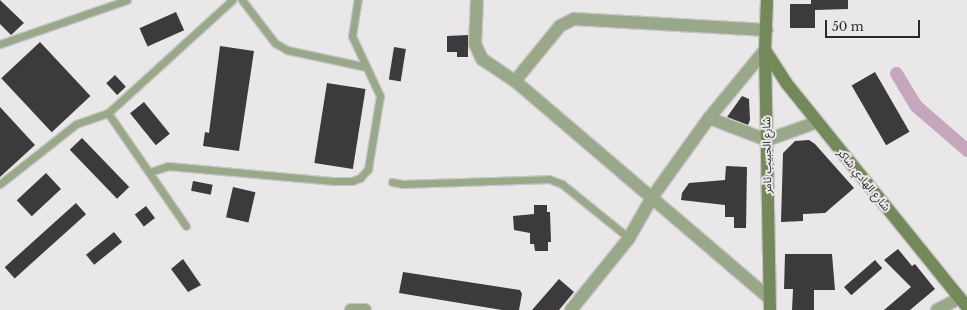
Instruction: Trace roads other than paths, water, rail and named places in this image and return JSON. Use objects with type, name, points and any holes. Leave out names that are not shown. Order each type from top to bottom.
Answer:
[{"type":"street","points":[[478,0],[475,44],[477,52],[482,59],[515,81],[653,196],[710,249],[769,298]]},
{"type":"street","name":"شارع الحبيب ثامر","points":[[767,0],[766,50],[770,310]]},
{"type":"street","points":[[515,81],[560,26],[574,19],[767,30]]},
{"type":"street","points":[[571,310],[630,238],[653,196],[709,118],[766,50]]},
{"type":"street","name":"شارع الهادي شاكر","points":[[766,50],[774,66],[817,122],[964,302]]},
{"type":"street","points":[[709,118],[767,140],[817,122]]},
{"type":"street","points":[[937,310],[964,302]]},
{"type":"street","points":[[351,310],[365,310]]},
{"type":"lane","points":[[0,44],[127,0]]},
{"type":"lane","points":[[0,184],[76,124],[108,113],[232,0]]},
{"type":"lane","points":[[242,0],[275,43],[287,50],[366,67]]},
{"type":"lane","points":[[150,172],[168,166],[334,181],[356,180],[368,169],[380,96],[352,36],[358,0]]},
{"type":"lane","points":[[108,113],[186,226]]},
{"type":"lane","points":[[392,182],[402,184],[549,178],[562,184],[630,238]]},
{"type":"waterway","points":[[896,73],[915,105],[967,150]]}]
